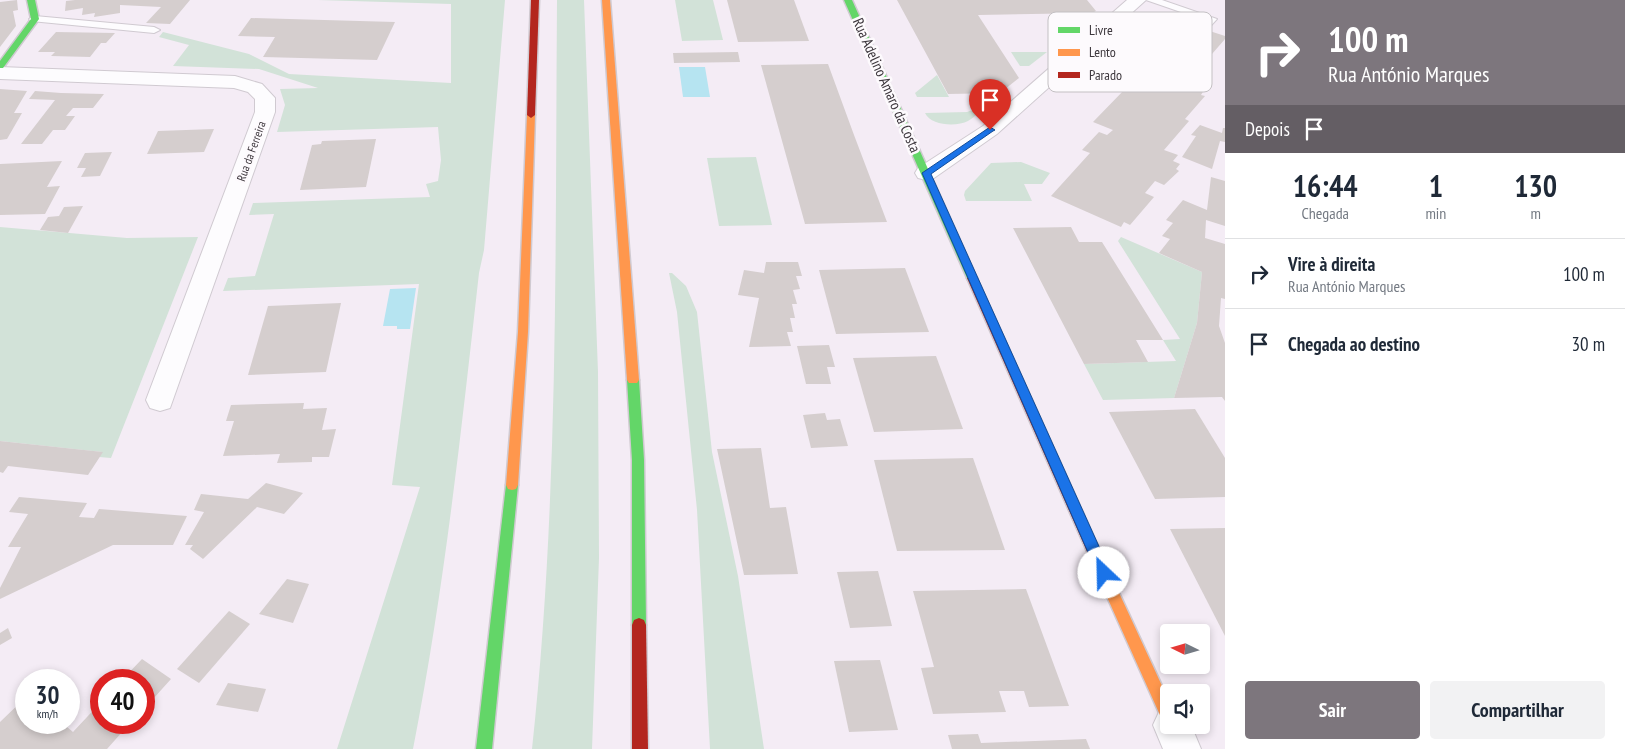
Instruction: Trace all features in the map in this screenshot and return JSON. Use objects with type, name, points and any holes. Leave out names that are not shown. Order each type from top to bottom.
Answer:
[{"type":"main road","points":[[0,66],[36,19],[31,0]]},
{"type":"main road","points":[[484,749],[509,530],[518,408],[523,332],[535,0]]},
{"type":"main road","points":[[606,0],[628,292],[638,460],[640,749]]},
{"type":"main road","name":"Rua Adelino Amaro da Costa","points":[[848,0],[1160,699]]},
{"type":"street","points":[[1123,12],[1137,0]]},
{"type":"street","name":"Rua da Ferreira","points":[[0,73],[235,82],[254,88],[265,98],[265,112],[160,400]]},
{"type":"street","points":[[926,173],[990,130],[1048,79]]},
{"type":"street","points":[[1176,734],[1182,749]]},
{"type":"lane","points":[[1151,0],[1189,12]]},
{"type":"lane","points":[[36,19],[154,30]]},
{"type":"shaded area","points":[[318,0],[505,0],[484,250],[479,273],[443,571],[413,749],[337,749],[420,487],[392,485],[419,284],[223,291],[228,278],[255,276],[274,214],[249,215],[253,203],[430,197],[426,184],[438,181],[441,160],[438,127],[277,132],[285,105],[280,89],[318,88],[259,69],[173,66],[189,45],[159,37],[163,32],[249,54],[289,74],[451,83],[451,4]]},
{"type":"shaded area","points":[[557,0],[584,0],[598,372],[599,558],[592,749],[532,749],[541,656],[551,469],[554,375]]},
{"type":"shaded area","points":[[675,0],[713,0],[723,40],[682,41]]},
{"type":"shaded area","points":[[1011,52],[1047,52],[1029,66],[1020,66]]},
{"type":"shaded area","points":[[937,75],[949,97],[917,97],[915,93]]},
{"type":"shaded area","points":[[986,105],[971,119],[963,123],[951,125],[933,121],[925,113],[967,112]]},
{"type":"shaded area","points":[[756,157],[772,225],[719,226],[707,158]]},
{"type":"shaded area","points":[[1021,162],[1050,173],[1042,184],[1024,184],[1032,201],[966,201],[965,191],[991,163]]},
{"type":"shaded area","points":[[0,227],[127,238],[198,237],[111,458],[99,457],[102,452],[0,441]]},
{"type":"shaded area","points":[[1121,237],[1202,272],[1197,323],[1174,398],[1103,400],[1084,364],[1176,361],[1163,340],[1180,339],[1118,241]]},
{"type":"shaded area","points":[[669,273],[672,273],[686,286],[697,312],[712,452],[738,576],[764,749],[710,749],[697,510],[677,312]]},
{"type":"water","points":[[679,67],[705,67],[710,97],[683,97]]},
{"type":"water","points":[[416,288],[410,329],[397,329],[397,326],[383,326],[390,289]]},
{"type":"building","points":[[17,0],[18,10],[13,11],[16,26],[0,47],[0,2]]},
{"type":"building","points":[[190,0],[170,24],[146,23],[161,7],[120,5],[120,13],[94,17],[95,13],[82,15],[83,8],[65,11],[66,1]]},
{"type":"building","points":[[727,0],[794,0],[809,41],[738,42]]},
{"type":"building","points":[[897,0],[1087,0],[1096,11],[978,15],[1019,78],[1000,93],[948,94]]},
{"type":"building","points":[[251,18],[395,22],[377,60],[263,57],[275,37],[238,36]]},
{"type":"building","points":[[56,32],[115,33],[106,43],[101,43],[90,57],[51,56],[55,52],[38,52]]},
{"type":"building","points":[[1212,32],[1225,36],[1225,39],[1212,54]]},
{"type":"building","points":[[738,52],[740,62],[674,63],[673,53]]},
{"type":"building","points":[[828,64],[887,222],[805,224],[761,65]]},
{"type":"building","points":[[0,89],[27,91],[14,113],[22,113],[7,139],[0,140]]},
{"type":"building","points":[[35,91],[104,94],[93,108],[73,108],[66,116],[75,116],[65,130],[53,130],[42,144],[21,144],[55,100],[29,99]]},
{"type":"building","points":[[1122,92],[1203,92],[1201,95],[1205,96],[1185,119],[1189,121],[1164,150],[1178,155],[1173,161],[1180,164],[1176,169],[1179,171],[1164,185],[1155,181],[1145,193],[1154,197],[1130,225],[1124,222],[1121,227],[1051,196],[1090,153],[1082,150],[1099,132],[1107,135],[1113,130],[1093,122]]},
{"type":"building","points":[[1200,125],[1222,133],[1223,128],[1225,128],[1225,142],[1220,141],[1212,169],[1182,157],[1196,136],[1191,135]]},
{"type":"building","points":[[214,129],[204,152],[147,154],[158,131]]},
{"type":"building","points":[[376,139],[366,187],[300,190],[312,145],[321,144],[322,141]]},
{"type":"building","points":[[112,152],[100,176],[81,177],[86,168],[77,168],[85,153]]},
{"type":"building","points":[[62,161],[47,187],[60,186],[45,214],[0,215],[0,164]]},
{"type":"building","points":[[1211,177],[1225,181],[1225,226],[1206,220],[1205,238],[1225,244],[1225,299],[1221,298],[1219,326],[1225,343],[1225,401],[1222,397],[1174,398],[1197,323],[1202,272],[1159,253],[1170,239],[1162,236],[1173,223],[1166,220],[1183,200],[1207,210]]},
{"type":"building","points":[[83,206],[68,233],[40,230],[48,217],[59,216],[64,207]]},
{"type":"building","points":[[1071,227],[1079,242],[1102,242],[1163,340],[1136,340],[1148,362],[1084,364],[1013,228]]},
{"type":"building","points":[[766,262],[798,262],[802,276],[796,276],[800,289],[793,290],[797,304],[792,304],[795,318],[790,318],[793,332],[787,332],[791,346],[749,347],[759,298],[738,295],[744,270],[764,273]]},
{"type":"building","points":[[905,268],[929,332],[836,334],[819,270]]},
{"type":"building","points":[[341,303],[326,372],[248,375],[268,306]]},
{"type":"building","points":[[829,345],[835,367],[827,367],[831,384],[806,384],[797,346]]},
{"type":"building","points":[[936,356],[963,429],[874,432],[853,358]]},
{"type":"building","points":[[304,403],[303,409],[327,408],[322,430],[336,429],[329,457],[312,457],[312,462],[277,463],[280,454],[223,456],[234,421],[226,421],[231,405]]},
{"type":"building","points":[[1195,409],[1225,458],[1225,497],[1155,499],[1109,412]]},
{"type":"building","points":[[825,413],[827,420],[840,419],[848,446],[811,448],[803,415]]},
{"type":"building","points":[[0,441],[103,452],[88,475],[8,466],[3,473],[0,472]]},
{"type":"building","points":[[761,448],[770,508],[786,507],[798,574],[744,575],[717,449]]},
{"type":"building","points":[[973,458],[1005,550],[897,551],[874,460]]},
{"type":"building","points":[[266,483],[303,493],[284,514],[257,507],[203,559],[190,549],[193,545],[185,545],[204,512],[194,510],[201,494],[248,499]]},
{"type":"building","points":[[19,497],[87,503],[79,517],[94,518],[99,509],[187,516],[173,545],[113,545],[0,599],[0,588],[21,547],[8,547],[28,514],[9,512]]},
{"type":"building","points":[[1225,528],[1225,636],[1170,529]]},
{"type":"building","points":[[878,571],[892,626],[850,628],[837,572]]},
{"type":"building","points":[[287,579],[309,584],[293,623],[259,614]]},
{"type":"building","points":[[1026,589],[1069,706],[1029,707],[1024,691],[999,691],[1006,712],[933,714],[921,668],[934,667],[913,591]]},
{"type":"building","points":[[229,611],[250,624],[199,683],[177,669]]},
{"type":"building","points":[[8,628],[12,638],[0,645],[0,633]]},
{"type":"building","points":[[142,659],[171,679],[155,697],[155,669],[132,669]]},
{"type":"building","points":[[880,660],[898,730],[849,732],[834,661]]},
{"type":"building","points":[[228,683],[266,689],[258,712],[216,705]]},
{"type":"building","points":[[15,708],[15,734],[80,734],[80,724],[90,714],[90,734],[120,734],[107,749],[0,749],[0,722]]},
{"type":"building","points":[[978,734],[981,743],[1086,739],[1090,749],[952,749],[948,735]]},
{"type":"traffic: fast","points":[[0,66],[35,19],[31,0]]},
{"type":"traffic: fast","points":[[848,0],[972,278]]},
{"type":"traffic: fast","points":[[633,380],[638,460],[639,625]]},
{"type":"traffic: fast","points":[[484,749],[512,485]]},
{"type":"traffic: slow","points":[[606,0],[633,380]]},
{"type":"traffic: slow","points":[[512,485],[523,332],[531,115]]},
{"type":"traffic: slow","points":[[1110,588],[1160,699]]},
{"type":"traffic: jam","points":[[531,115],[535,0]]},
{"type":"traffic: jam","points":[[972,278],[1110,588]]},
{"type":"traffic: jam","points":[[639,625],[640,749]]},
{"type":"route","points":[[990,130],[962,151],[926,173],[1104,573]]}]
